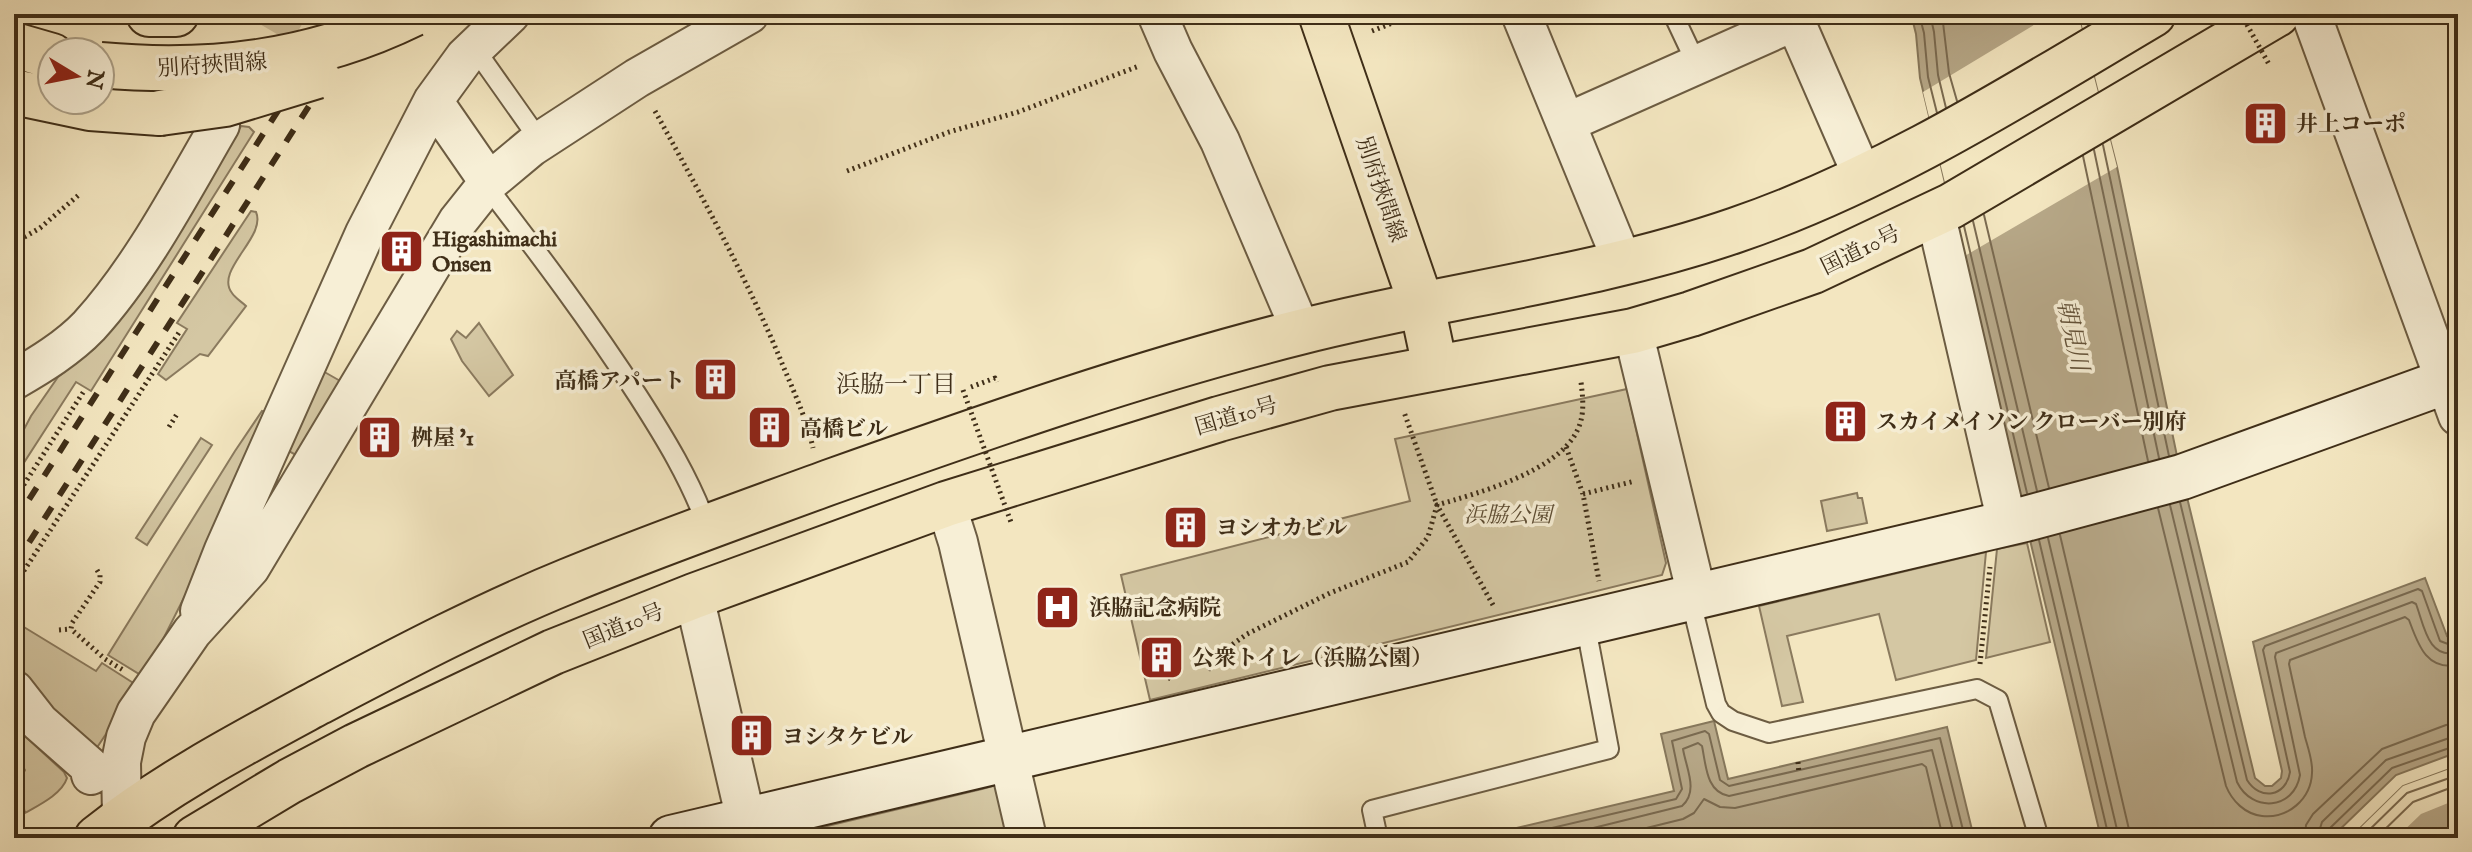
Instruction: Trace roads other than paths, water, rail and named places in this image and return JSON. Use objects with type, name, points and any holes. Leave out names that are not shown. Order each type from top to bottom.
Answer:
[{"type":"main road","points":[[149,14],[176,14]]},
{"type":"main road","name":"別府挾間線","points":[[116,67],[151,70],[210,69],[265,63],[387,27],[413,14]]},
{"type":"main road","points":[[14,92],[90,108],[141,112],[160,113],[225,104],[302,82],[394,46],[423,14]]},
{"type":"main road","name":"別府挾間線","points":[[1321,14],[1422,306],[1435,367]]},
{"type":"main road","points":[[115,831],[214,758],[428,644],[565,582],[707,526],[1122,382],[1301,331],[1623,263],[1736,230],[1793,209],[1936,143],[2153,14]]},
{"type":"main road","name":"国道10号","points":[[195,838],[356,746],[553,652],[694,596],[946,504],[1219,419],[1330,388],[1633,331],[1813,271],[1943,209],[2277,14]]},
{"type":"main road","points":[[14,45],[36,51]]},
{"type":"street","points":[[192,632],[224,550],[365,233],[433,101],[465,57],[510,14]]},
{"type":"street","points":[[115,831],[121,762],[126,737],[136,713],[192,632],[250,568],[458,221],[488,184],[540,141],[637,78],[749,14]]},
{"type":"street","points":[[1157,14],[1220,141],[1301,331]]},
{"type":"street","points":[[1521,14],[1623,263]]},
{"type":"street","points":[[671,838],[2007,523],[2182,477],[2454,392],[2311,14]]},
{"type":"street","points":[[1566,123],[1697,65],[1793,17],[1863,177]]},
{"type":"street","points":[[433,101],[488,184]]},
{"type":"street","points":[[14,380],[42,364],[87,328],[116,292],[174,205],[220,125]]},
{"type":"street","points":[[1943,209],[2007,523]]},
{"type":"street","points":[[1633,331],[1693,596]]},
{"type":"street","points":[[946,504],[958,542],[1027,838]]},
{"type":"street","points":[[694,596],[746,820]]},
{"type":"street","points":[[14,690],[39,722],[89,766],[91,775]]},
{"type":"lane","points":[[1673,14],[1697,65]]},
{"type":"lane","points":[[475,49],[540,141]]},
{"type":"lane","points":[[488,184],[626,377],[694,490],[707,526]]},
{"type":"lane","points":[[1693,596],[1716,704],[1721,713],[1733,721],[1769,733],[1977,689],[1998,700],[2039,838]]},
{"type":"lane","points":[[1378,838],[1372,810],[1609,749],[1595,619]]},
{"type":"water","name":"朝見川","points":[[1911,14],[2078,14],[2117,167],[2177,456],[2255,778],[2265,786],[2272,786],[2281,778],[2282,771],[2253,642],[2425,578],[2447,636],[2458,632],[2458,752],[2396,775],[2331,838],[2101,838],[1920,78]]},
{"type":"water","points":[[1714,721],[1728,779],[1947,727],[1974,838],[1474,838],[1674,791],[1661,734]]},
{"type":"water","points":[[2458,766],[2458,838],[2350,838],[2403,786]]},
{"type":"tunnel","points":[[246,82],[286,14]]},
{"type":"railway","points":[[14,523],[340,14]]},
{"type":"railway","points":[[14,566],[368,14]]},
{"type":"place","name":"井上コーポ","points":[[2265,123]]},
{"type":"place","name":"Higashimachi Onsen","points":[[401,251]]},
{"type":"place","name":"高橋アパート","points":[[716,380]]},
{"type":"place","name":"スカイメイソン クローバー別府","points":[[1845,421]]},
{"type":"place","name":"高橋ビル","points":[[769,428]]},
{"type":"place","name":"桝屋 '1","points":[[380,437]]},
{"type":"place","name":"ヨシオカビル","points":[[1185,527]]},
{"type":"place","name":"浜脇記念病院","points":[[1058,607]]},
{"type":"place","name":"公衆トイレ（浜脇公園）","points":[[1161,657]]},
{"type":"place","name":"ヨシタケビル","points":[[751,736]]},
{"type":"district","name":"浜脇一丁目","points":[[896,384]]},
{"type":"park label","name":"浜脇公園","points":[[1508,514]]}]
